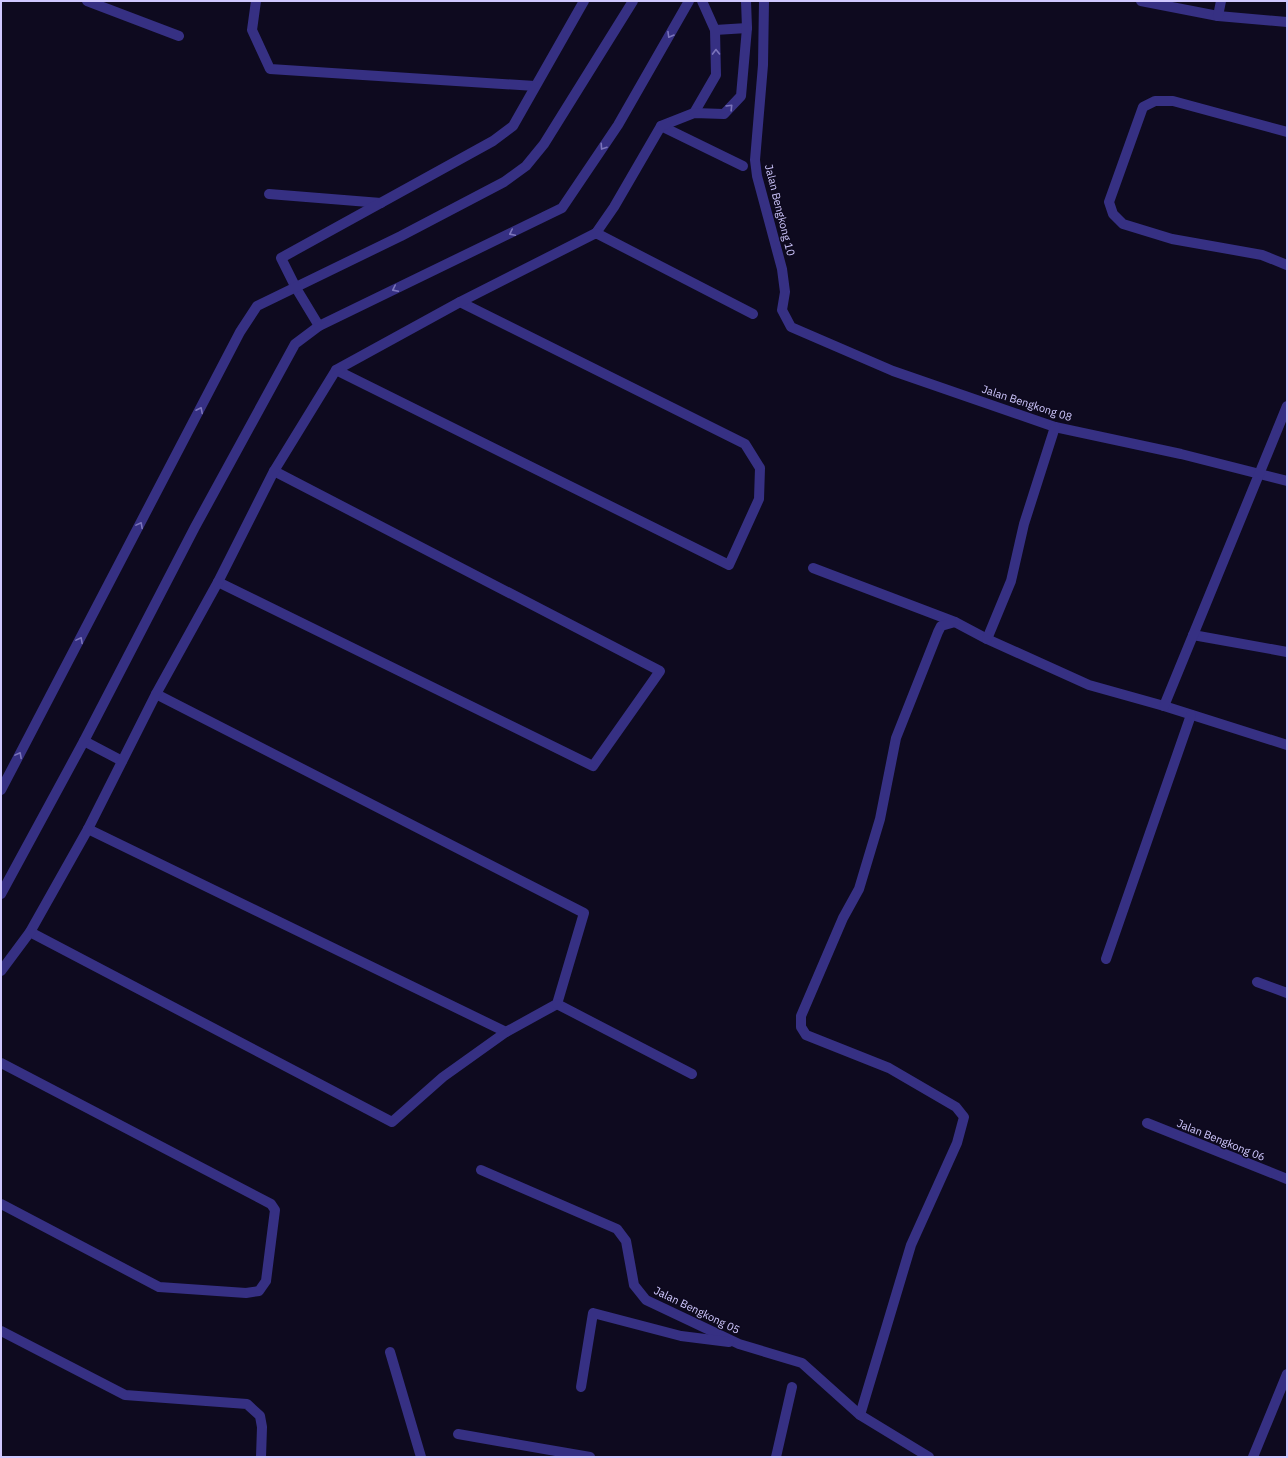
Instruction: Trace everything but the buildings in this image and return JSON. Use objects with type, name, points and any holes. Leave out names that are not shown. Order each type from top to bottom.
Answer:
[{"type":"street","points":[[86,1],[179,36]]},
{"type":"street","points":[[256,1],[252,30],[270,69],[535,86]]},
{"type":"street","points":[[319,326],[296,288],[281,258],[498,137],[513,126],[584,1]]},
{"type":"street","points":[[1,790],[240,332],[257,306],[296,288],[504,182],[526,166],[544,144],[633,1]]},
{"type":"street","points":[[1,894],[84,741],[195,528],[295,344],[319,326],[562,208],[618,124],[689,1]]},
{"type":"street","points":[[694,113],[716,75],[715,30],[702,1]]},
{"type":"street","points":[[1,971],[30,932],[88,829],[156,694],[218,582],[274,471],[336,370],[460,302],[596,232],[614,207],[661,126],[694,113],[724,114],[741,96],[747,28],[746,1]]},
{"type":"street","name":"Jalan Bengkong 10","points":[[764,1],[763,65],[755,160],[757,176],[782,269],[785,292],[782,310],[791,327]]},
{"type":"street","points":[[1141,1],[1218,16],[1287,22]]},
{"type":"street","points":[[1218,16],[1221,1]]},
{"type":"street","points":[[715,30],[747,28]]},
{"type":"street","points":[[1287,132],[1172,101],[1155,101],[1143,107],[1109,202],[1113,214],[1123,224],[1172,239],[1262,255],[1287,265]]},
{"type":"street","points":[[661,126],[743,166]]},
{"type":"street","points":[[269,194],[381,203]]},
{"type":"street","points":[[596,232],[753,314]]},
{"type":"street","points":[[336,370],[729,564],[759,499],[760,468],[745,444],[460,302]]},
{"type":"street","name":"Jalan Bengkong 08","points":[[791,327],[893,371],[1055,427],[1259,473],[1287,481]]},
{"type":"street","points":[[1164,706],[1194,636],[1287,406]]},
{"type":"street","points":[[987,640],[1011,581],[1024,524],[1055,427]]},
{"type":"street","points":[[218,582],[593,766],[660,671],[274,471]]},
{"type":"street","points":[[813,568],[955,622],[987,640],[1089,684],[1164,706],[1287,746]]},
{"type":"street","points":[[860,1416],[911,1245],[957,1143],[964,1116],[956,1107],[888,1068],[806,1035],[801,1027],[801,1016],[843,918],[859,889],[880,819],[896,738],[941,626],[955,622]]},
{"type":"street","points":[[1194,636],[1287,652]]},
{"type":"street","points":[[30,932],[392,1122],[442,1077],[506,1032],[557,1004],[584,913],[156,694]]},
{"type":"street","points":[[1106,959],[1191,715]]},
{"type":"street","points":[[84,741],[122,761]]},
{"type":"street","points":[[88,829],[506,1032]]},
{"type":"street","points":[[1257,982],[1287,993]]},
{"type":"street","points":[[557,1004],[692,1074]]},
{"type":"street","points":[[1,1063],[271,1204],[275,1210],[266,1281],[259,1291],[246,1293],[159,1287],[1,1204]]},
{"type":"street","name":"Jalan Bengkong 06","points":[[1147,1123],[1287,1179]]},
{"type":"street","name":"Jalan Bengkong 05","points":[[481,1170],[617,1229],[626,1241],[634,1285],[646,1300],[739,1344],[802,1363],[860,1416],[929,1457]]},
{"type":"street","points":[[581,1387],[593,1313],[681,1336],[739,1344]]},
{"type":"street","points":[[1,1331],[126,1395],[247,1404],[260,1416],[262,1427],[261,1457]]},
{"type":"street","points":[[390,1352],[421,1457]]},
{"type":"street","points":[[1253,1457],[1287,1374]]},
{"type":"street","points":[[776,1457],[792,1387]]},
{"type":"street","points":[[458,1434],[590,1457]]}]
